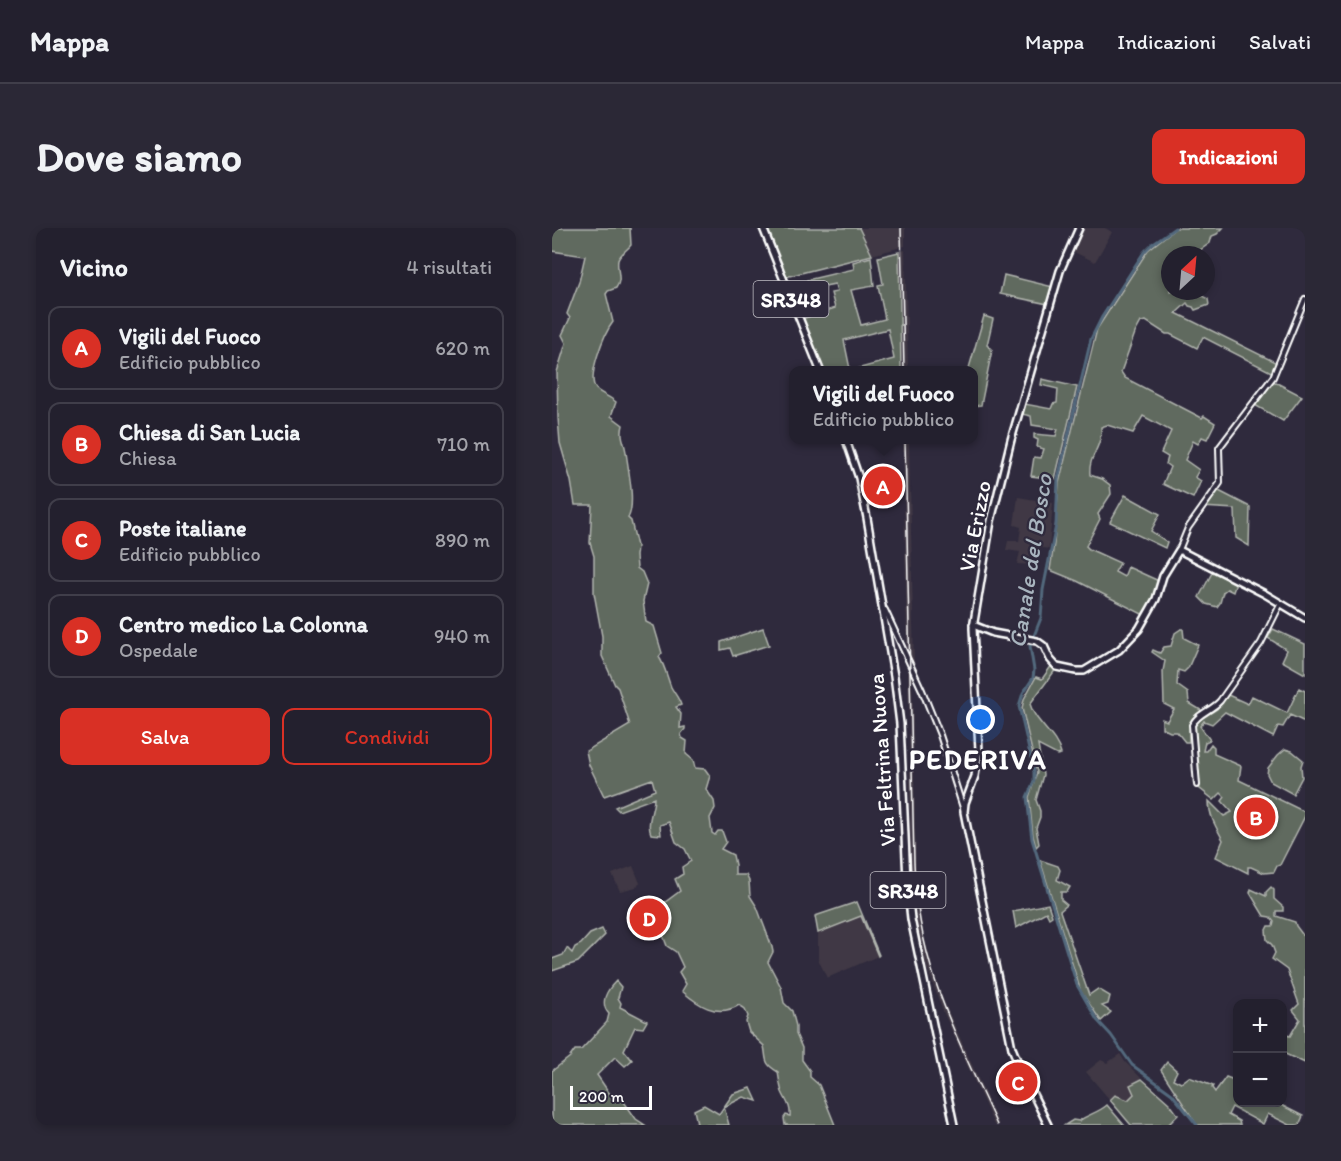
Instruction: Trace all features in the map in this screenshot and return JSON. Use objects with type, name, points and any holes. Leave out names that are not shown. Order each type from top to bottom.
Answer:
[{"type":"main road","name":"SR348","points":[[763,228],[818,366]]},
{"type":"main road","name":"Via Erizzo","points":[[1048,1125],[1012,1048],[964,812],[964,802],[975,776],[979,751],[973,625],[991,521],[1001,477],[1060,271],[1079,228]]},
{"type":"main road","name":"SR348","points":[[847,444],[866,510],[882,606]]},
{"type":"main road","points":[[973,625],[993,633],[1033,639],[1042,644],[1057,667],[1079,671],[1099,663],[1122,647],[1139,629],[1156,599],[1163,576],[1179,550],[1281,603],[1305,618]]},
{"type":"main road","name":"Via Feltrina Nuova","points":[[882,606],[900,724],[907,881],[911,919],[954,1125]]},
{"type":"street","points":[[1179,550],[1188,528],[1220,483],[1219,448],[1273,377],[1305,299]]},
{"type":"street","points":[[1197,785],[1192,725],[1198,716],[1213,708],[1220,701],[1262,643],[1281,603]]},
{"type":"street","points":[[882,606],[940,735],[964,802]]},
{"type":"street","points":[[889,644],[899,641]]},
{"type":"street","points":[[959,791],[968,793],[971,787]]},
{"type":"shaded area","points":[[859,228],[905,228],[905,246],[872,255]]},
{"type":"shaded area","points":[[1082,228],[1105,228],[1112,232],[1095,262],[1072,251]]},
{"type":"shaded area","points":[[905,250],[908,366],[901,366],[899,252]]},
{"type":"shaded area","points":[[903,444],[909,444],[914,667],[907,652]]},
{"type":"shaded area","points":[[1018,497],[1053,503],[1049,549],[1037,547],[1034,565],[1017,564],[1020,552],[1006,550],[1008,541],[1019,541],[1021,527],[1014,525]]},
{"type":"shaded area","points":[[908,663],[912,671],[916,869],[918,901],[924,936],[944,1002],[999,1125],[994,1125],[942,1009],[927,968],[918,931],[911,877]]},
{"type":"shaded area","points":[[633,866],[640,883],[636,887],[620,891],[612,874]]},
{"type":"shaded area","points":[[861,916],[878,956],[827,978],[818,959],[818,933]]},
{"type":"shaded area","points":[[1120,1054],[1142,1079],[1130,1085],[1134,1095],[1127,1100],[1115,1095],[1110,1100],[1086,1072],[1101,1060],[1107,1063]]},
{"type":"green space","points":[[552,228],[630,228],[631,245],[618,260],[618,285],[606,294],[613,322],[598,355],[593,375],[596,389],[616,402],[611,416],[623,425],[622,436],[631,495],[628,518],[631,521],[637,546],[637,568],[642,572],[647,584],[643,601],[646,622],[654,626],[662,653],[659,657],[681,705],[676,707],[681,714],[680,728],[685,727],[681,734],[682,738],[687,741],[686,754],[693,760],[695,768],[705,769],[710,776],[706,789],[714,801],[715,808],[710,818],[712,833],[715,835],[718,831],[722,831],[726,842],[721,849],[733,855],[735,875],[746,875],[749,881],[750,896],[757,907],[772,947],[773,952],[768,962],[781,987],[784,1003],[792,1011],[796,1034],[802,1048],[802,1060],[810,1071],[810,1077],[819,1085],[835,1125],[785,1125],[784,1118],[786,1115],[790,1116],[790,1109],[782,1092],[778,1072],[768,1064],[764,1046],[749,1032],[746,1022],[748,1016],[744,1008],[739,1005],[723,1011],[715,1010],[694,1001],[682,991],[686,984],[679,972],[683,967],[676,952],[667,946],[660,927],[666,916],[660,906],[680,891],[675,879],[683,874],[682,867],[691,861],[685,849],[676,842],[669,822],[660,825],[661,835],[651,834],[649,825],[654,798],[619,811],[615,807],[655,790],[652,779],[604,796],[589,765],[586,751],[630,725],[618,688],[602,656],[602,636],[594,593],[594,556],[590,543],[592,505],[575,505],[560,443],[557,372],[566,343],[562,335],[570,318],[567,314],[579,282],[585,256],[552,251]]},
{"type":"green space","points":[[766,228],[859,228],[872,255],[785,277]]},
{"type":"green space","points":[[1176,228],[1223,228],[1212,236],[1210,243],[1206,246],[1161,246],[1161,300],[1208,300],[1209,305],[1195,310],[1187,303],[1176,313],[1279,364],[1275,374],[1203,337],[1197,348],[1166,334],[1146,321],[1141,322],[1135,333],[1121,372],[1125,378],[1215,423],[1207,439],[1202,437],[1198,444],[1193,441],[1185,460],[1199,470],[1195,477],[1201,481],[1193,498],[1163,484],[1170,467],[1166,464],[1168,457],[1161,453],[1171,431],[1143,416],[1133,433],[1107,425],[1101,427],[1101,435],[1091,462],[1090,475],[1110,485],[1111,494],[1098,514],[1100,519],[1086,546],[1120,563],[1115,572],[1124,577],[1128,567],[1161,582],[1146,616],[1050,570],[1059,483],[1097,329],[1148,250]]},
{"type":"green space","points":[[899,252],[901,366],[868,366],[894,359],[888,329],[844,340],[849,366],[821,366],[802,319],[835,308],[831,293],[837,292],[835,284],[810,289],[807,280],[854,269],[853,262],[871,257],[874,286],[851,290],[861,325],[885,319],[878,285],[883,284],[878,257]]},
{"type":"green space","points":[[1004,275],[1053,287],[1048,304],[1000,294]]},
{"type":"green space","points":[[984,316],[993,319],[987,345],[992,350],[981,405],[978,405],[978,366],[970,366]]},
{"type":"green space","points":[[1042,379],[1077,387],[1055,479],[1031,476],[1034,457],[1041,458],[1044,449],[1037,447],[1038,440],[1034,438],[1034,434],[1056,436],[1058,429],[1032,425],[1031,416],[1022,414],[1025,404],[1051,409],[1053,404],[1057,403],[1058,389],[1041,385]]},
{"type":"green space","points":[[1271,380],[1302,396],[1283,421],[1253,404]]},
{"type":"green space","points":[[1215,489],[1250,507],[1249,546],[1236,538],[1235,509],[1202,507]]},
{"type":"green space","points":[[1125,495],[1160,514],[1151,531],[1167,542],[1165,548],[1110,522]]},
{"type":"green space","points":[[1213,571],[1236,583],[1233,592],[1227,589],[1223,592],[1217,607],[1206,604],[1199,597]]},
{"type":"green space","points":[[763,628],[769,645],[733,656],[730,648],[721,650],[721,642]]},
{"type":"green space","points":[[1183,629],[1184,638],[1198,645],[1188,668],[1184,672],[1178,670],[1177,685],[1188,693],[1189,703],[1204,712],[1191,724],[1189,742],[1185,742],[1177,732],[1170,732],[1162,728],[1162,719],[1167,721],[1174,709],[1164,704],[1165,661],[1152,652],[1153,650],[1160,653],[1164,647],[1171,646],[1175,633]]},
{"type":"green space","points":[[1273,629],[1305,644],[1305,674],[1282,661],[1287,650],[1268,638]]},
{"type":"green space","points":[[1052,665],[1056,669],[1030,704],[1036,717],[1055,740],[1061,754],[1057,755],[1038,745],[1043,775],[1036,800],[1040,817],[1036,828],[1039,844],[1036,847],[1029,797],[1037,773],[1022,708],[1024,699],[1036,677],[1042,679]]},
{"type":"green space","points":[[1299,688],[1305,691],[1305,722],[1290,715],[1283,727],[1278,726],[1273,737],[1225,712],[1212,724],[1204,721],[1200,726],[1210,740],[1205,742],[1203,751],[1206,751],[1211,744],[1214,747],[1214,754],[1241,766],[1239,780],[1305,812],[1280,865],[1274,872],[1264,873],[1248,867],[1248,873],[1216,857],[1223,840],[1215,826],[1209,801],[1224,816],[1232,812],[1222,801],[1225,797],[1221,793],[1214,800],[1199,788],[1193,728],[1196,722],[1217,709],[1228,695],[1248,704],[1252,696],[1287,713]]},
{"type":"green space","points":[[1285,749],[1292,751],[1303,760],[1302,777],[1293,794],[1271,782],[1267,774],[1268,768]]},
{"type":"green space","points":[[1040,860],[1058,866],[1060,870],[1057,880],[1070,887],[1067,892],[1061,892],[1061,900],[1067,905],[1060,911],[1089,995],[1098,989],[1110,996],[1108,1004],[1102,1006],[1111,1012],[1101,1021],[1081,992]]},
{"type":"green space","points":[[1271,887],[1274,890],[1274,899],[1283,907],[1283,911],[1276,911],[1276,916],[1295,922],[1305,938],[1305,1063],[1287,1055],[1287,1035],[1290,1036],[1300,1019],[1293,1010],[1299,1004],[1287,970],[1272,959],[1275,953],[1267,940],[1266,930],[1268,926],[1273,926],[1274,922],[1270,917],[1264,916],[1250,893],[1251,889],[1266,896],[1266,892]]},
{"type":"green space","points":[[857,902],[878,956],[861,916],[818,933],[815,916]]},
{"type":"green space","points":[[1048,904],[1052,916],[1049,918],[1046,912],[1016,928],[1013,911]]},
{"type":"green space","points":[[602,929],[605,935],[578,962],[552,971],[552,959],[563,955],[567,948],[572,953],[575,947],[590,934]]},
{"type":"green space","points":[[616,981],[621,987],[618,998],[621,1003],[620,1007],[647,1021],[643,1028],[635,1027],[624,1050],[632,1060],[625,1066],[615,1057],[597,1075],[614,1100],[620,1096],[636,1119],[645,1125],[552,1125],[552,1071],[575,1050],[581,1050],[607,1022],[609,1014],[604,1001]]},
{"type":"green space","points":[[1167,1062],[1177,1071],[1173,1079],[1181,1083],[1189,1077],[1213,1086],[1215,1092],[1226,1077],[1233,1080],[1233,1107],[1285,1107],[1303,1116],[1299,1125],[1290,1125],[1268,1114],[1263,1124],[1232,1107],[1228,1115],[1239,1121],[1240,1125],[1197,1125],[1161,1070]]},
{"type":"green space","points":[[1142,1079],[1170,1104],[1178,1115],[1168,1125],[1131,1125],[1110,1100],[1115,1095],[1128,1100],[1134,1094],[1130,1085]]},
{"type":"green space","points":[[751,1088],[757,1101],[744,1097],[724,1107],[729,1125],[686,1125],[697,1123],[694,1110],[704,1105],[719,1114],[733,1094]]},
{"type":"green space","points":[[1107,1105],[1124,1125],[1065,1125],[1073,1120],[1079,1121]]},
{"type":"waterway","name":"Canale del Bosco","points":[[1175,228],[1144,252],[1102,317],[1091,339],[1058,479],[1056,525],[1043,590],[1041,618],[1030,646],[1033,678],[1023,693],[1019,706],[1034,772],[1034,781],[1027,797],[1032,839],[1077,985],[1097,1020],[1111,1035],[1132,1065],[1172,1094],[1197,1125]]},
{"type":"railway","points":[[901,228],[904,366]]},
{"type":"railway","points":[[905,444],[914,862],[917,899],[922,933],[941,998],[997,1125]]},
{"type":"place","name":"Vigili del Fuoco","points":[[883,486]]},
{"type":"place","name":"Chiesa di San Lucia","points":[[1256,817]]},
{"type":"place","name":"Centro medico La Colonna","points":[[649,918]]},
{"type":"place","name":"Poste italiane","points":[[1018,1082]]},
{"type":"district","name":"PEDERIVA","points":[[978,759]]}]
